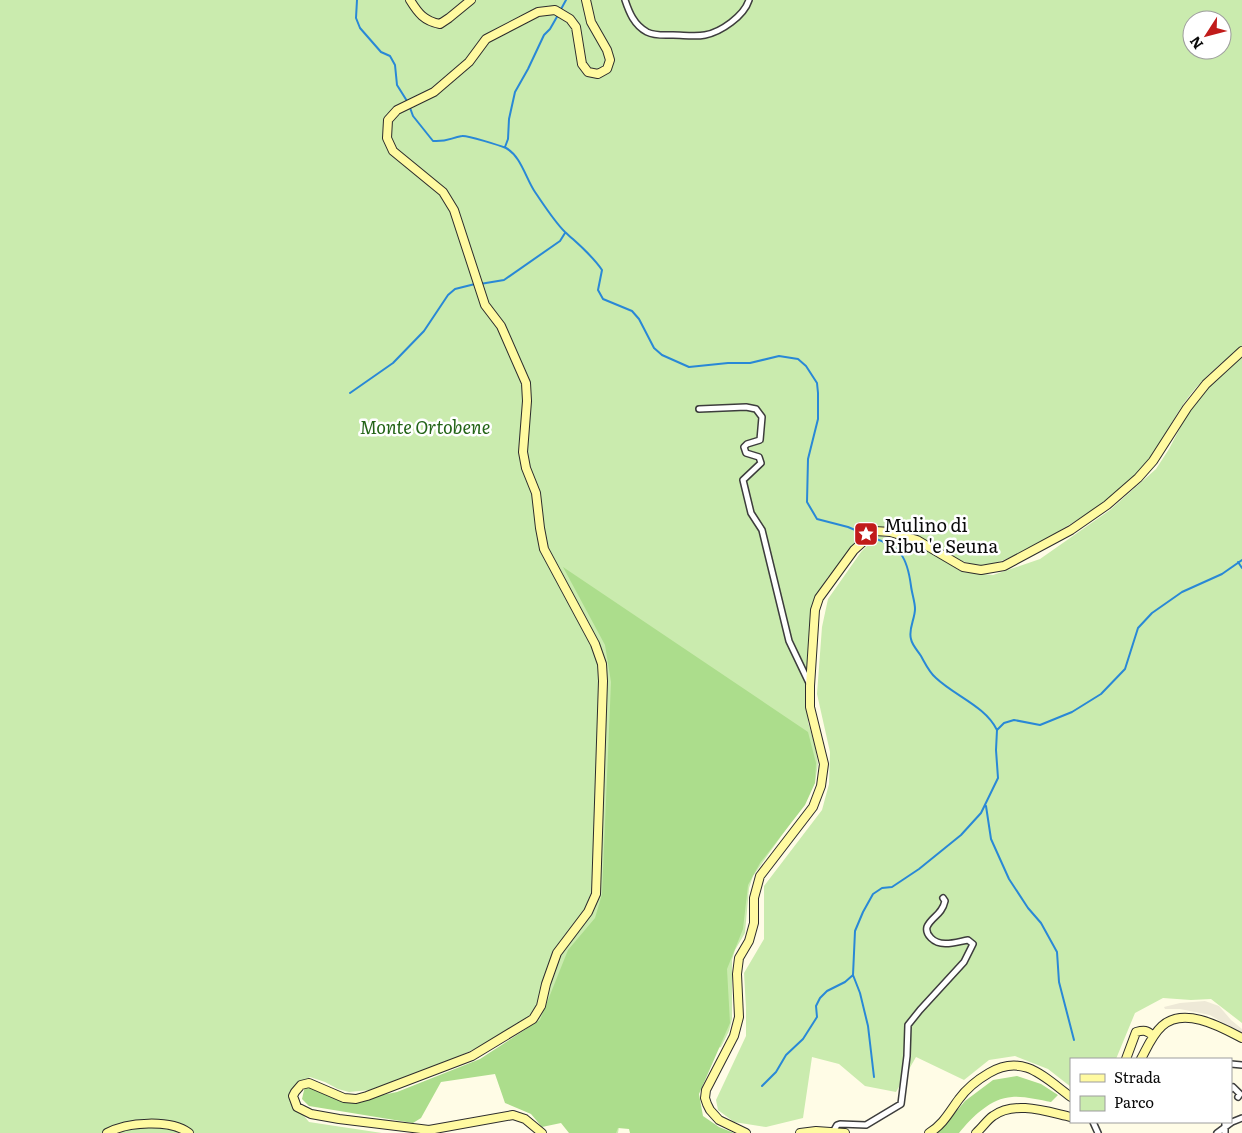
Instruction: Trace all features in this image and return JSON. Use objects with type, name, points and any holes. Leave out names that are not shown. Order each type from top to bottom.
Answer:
[{"type":"street","points":[[410,0],[429,22],[440,24],[471,0]]},
{"type":"street","points":[[542,1133],[525,1119],[513,1115],[429,1130],[348,1120],[311,1114],[297,1107],[293,1096],[301,1085],[309,1083],[344,1098],[356,1099],[367,1096],[472,1056],[533,1019],[541,1006],[546,984],[557,953],[588,912],[596,894],[602,664],[595,644],[544,549],[536,492],[526,468],[524,452],[528,401],[526,383],[502,326],[484,305],[454,210],[443,192],[393,151],[387,138],[388,120],[397,110],[434,92],[468,62],[486,39],[538,12],[558,11],[570,19],[576,27],[584,69],[593,74],[603,72],[609,64],[610,55],[594,29],[586,0]]},
{"type":"street","points":[[625,0],[631,16],[646,32],[657,35],[704,36],[717,32],[733,21],[748,5],[749,0]]},
{"type":"street","points":[[746,1133],[719,1120],[707,1104],[705,1098],[706,1090],[734,1036],[739,1017],[737,974],[739,958],[749,941],[754,923],[754,898],[760,876],[813,807],[821,786],[824,764],[810,707],[815,610],[820,598],[854,550],[875,531],[890,532],[917,540],[963,567],[981,570],[1004,566],[1072,530],[1138,478],[1153,461],[1187,408],[1206,384],[1242,351]]},
{"type":"street","points":[[699,409],[756,409],[762,417],[760,440],[747,444],[744,448],[746,452],[759,457],[761,463],[743,480],[744,486],[751,513],[762,530],[790,641],[810,686]]},
{"type":"street","points":[[833,1132],[837,1125],[840,1124],[866,1125],[901,1104],[907,1056],[908,1025],[964,962],[973,944],[968,940],[942,944],[928,935],[926,930],[928,925],[943,908],[945,901],[943,898]]},
{"type":"street","points":[[1142,1058],[1153,1036],[1164,1024],[1174,1020],[1200,1019],[1242,1038]]},
{"type":"street","points":[[1126,1058],[1136,1032],[1148,1031],[1153,1036]]},
{"type":"street","points":[[929,1133],[942,1124],[967,1089],[996,1069],[1021,1065],[1038,1072],[1070,1096]]},
{"type":"street","points":[[1232,1088],[1240,1094],[1238,1097]]},
{"type":"street","points":[[976,1133],[993,1116],[1004,1111],[1031,1108],[1070,1117]]},
{"type":"street","points":[[1217,1133],[1242,1118]]},
{"type":"street","points":[[107,1133],[136,1123],[172,1126],[184,1129],[189,1133]]},
{"type":"street","points":[[800,1133],[816,1131],[845,1133]]},
{"type":"green space","name":"Monte Ortobene","points":[[0,0],[1242,0],[1242,346],[1208,375],[1190,395],[1149,459],[1132,479],[1091,511],[1047,538],[1008,558],[995,563],[981,565],[967,563],[913,534],[899,529],[886,528],[872,532],[828,577],[818,592],[813,605],[807,677],[808,722],[818,764],[815,782],[806,801],[753,876],[749,888],[745,933],[735,950],[732,960],[732,1019],[729,1031],[721,1047],[683,1058],[619,1127],[618,1133],[572,1133],[552,1044],[517,1023],[483,1045],[453,1059],[370,1090],[349,1092],[310,1077],[296,1085],[291,1100],[309,1122],[382,1133],[0,1133]]},
{"type":"green space","points":[[1242,355],[1242,1023],[1211,999],[1163,998],[1135,1013],[1116,1058],[1070,1058],[1070,1086],[1048,1069],[1015,1056],[989,1060],[964,1080],[916,1057],[896,1092],[865,1086],[839,1064],[812,1057],[803,1118],[766,1127],[734,1122],[718,1110],[716,1100],[746,1036],[744,973],[764,939],[764,886],[822,810],[829,784],[830,752],[817,694],[822,627],[828,599],[861,552],[878,535],[925,549],[962,572],[993,575],[1040,559],[1110,510],[1156,469],[1190,409],[1213,382]]},
{"type":"green space","points":[[563,567],[808,732],[816,763],[815,783],[805,805],[760,863],[748,885],[743,929],[727,969],[730,1023],[699,1094],[703,1116],[719,1127],[734,1133],[630,1133],[629,1129],[618,1128],[616,1133],[569,1133],[561,1123],[542,1127],[531,1114],[505,1103],[495,1074],[441,1082],[421,1118],[413,1123],[309,1106],[302,1099],[305,1086],[348,1102],[397,1092],[480,1059],[540,1020],[568,950],[595,918],[602,894],[611,682],[605,645]]},
{"type":"green space","points":[[1017,1076],[1041,1084],[1058,1095],[1051,1102],[1021,1097],[1004,1098],[982,1109],[959,1133],[936,1133],[965,1101],[993,1080]]},
{"type":"shaded area","points":[[1205,1001],[1219,1006],[1242,1029],[1242,1034],[1210,1015],[1180,1009],[1165,1009],[1164,1007],[1180,1003]]},
{"type":"waterway","points":[[357,0],[356,18],[360,28],[381,52],[390,56],[395,65],[397,85],[407,101]]},
{"type":"waterway","points":[[560,11],[566,0]]},
{"type":"waterway","points":[[505,147],[508,139],[509,119],[515,92],[544,35],[558,15]]},
{"type":"waterway","points":[[409,105],[413,116],[433,141],[465,136],[506,148],[516,156],[532,187],[553,218],[602,270],[598,290],[603,299],[632,311],[639,319],[654,348],[662,355],[689,367],[750,363],[779,356],[798,359],[806,366],[817,383],[818,393],[818,419],[808,459],[807,502],[817,519],[848,527],[867,535]]},
{"type":"waterway","points":[[480,284],[504,280],[560,241],[565,233]]},
{"type":"waterway","points":[[350,393],[393,363],[424,331],[448,295],[455,289],[475,284]]},
{"type":"waterway","points":[[871,537],[896,549],[904,560],[915,606],[910,632],[911,639],[929,670],[944,684],[985,714],[997,730]]},
{"type":"waterway","points":[[874,1077],[868,1026],[860,993],[853,975],[855,931],[873,894],[882,888],[892,887],[919,869],[961,835],[981,813],[998,778],[997,730],[1004,723],[1014,720],[1040,725],[1072,712],[1101,694],[1125,669],[1138,628],[1152,613],[1182,592],[1222,574],[1242,560]]},
{"type":"waterway","points":[[1238,562],[1242,568]]},
{"type":"waterway","points":[[986,806],[991,839],[1009,879],[1028,908],[1041,923],[1057,952],[1059,982],[1074,1040]]},
{"type":"waterway","points":[[762,1086],[776,1072],[786,1055],[803,1039],[817,1017],[816,1006],[820,998],[827,991],[845,982],[853,975]]},
{"type":"place","name":"Mulino di Ribu 'e Seuna","points":[[866,534]]}]
